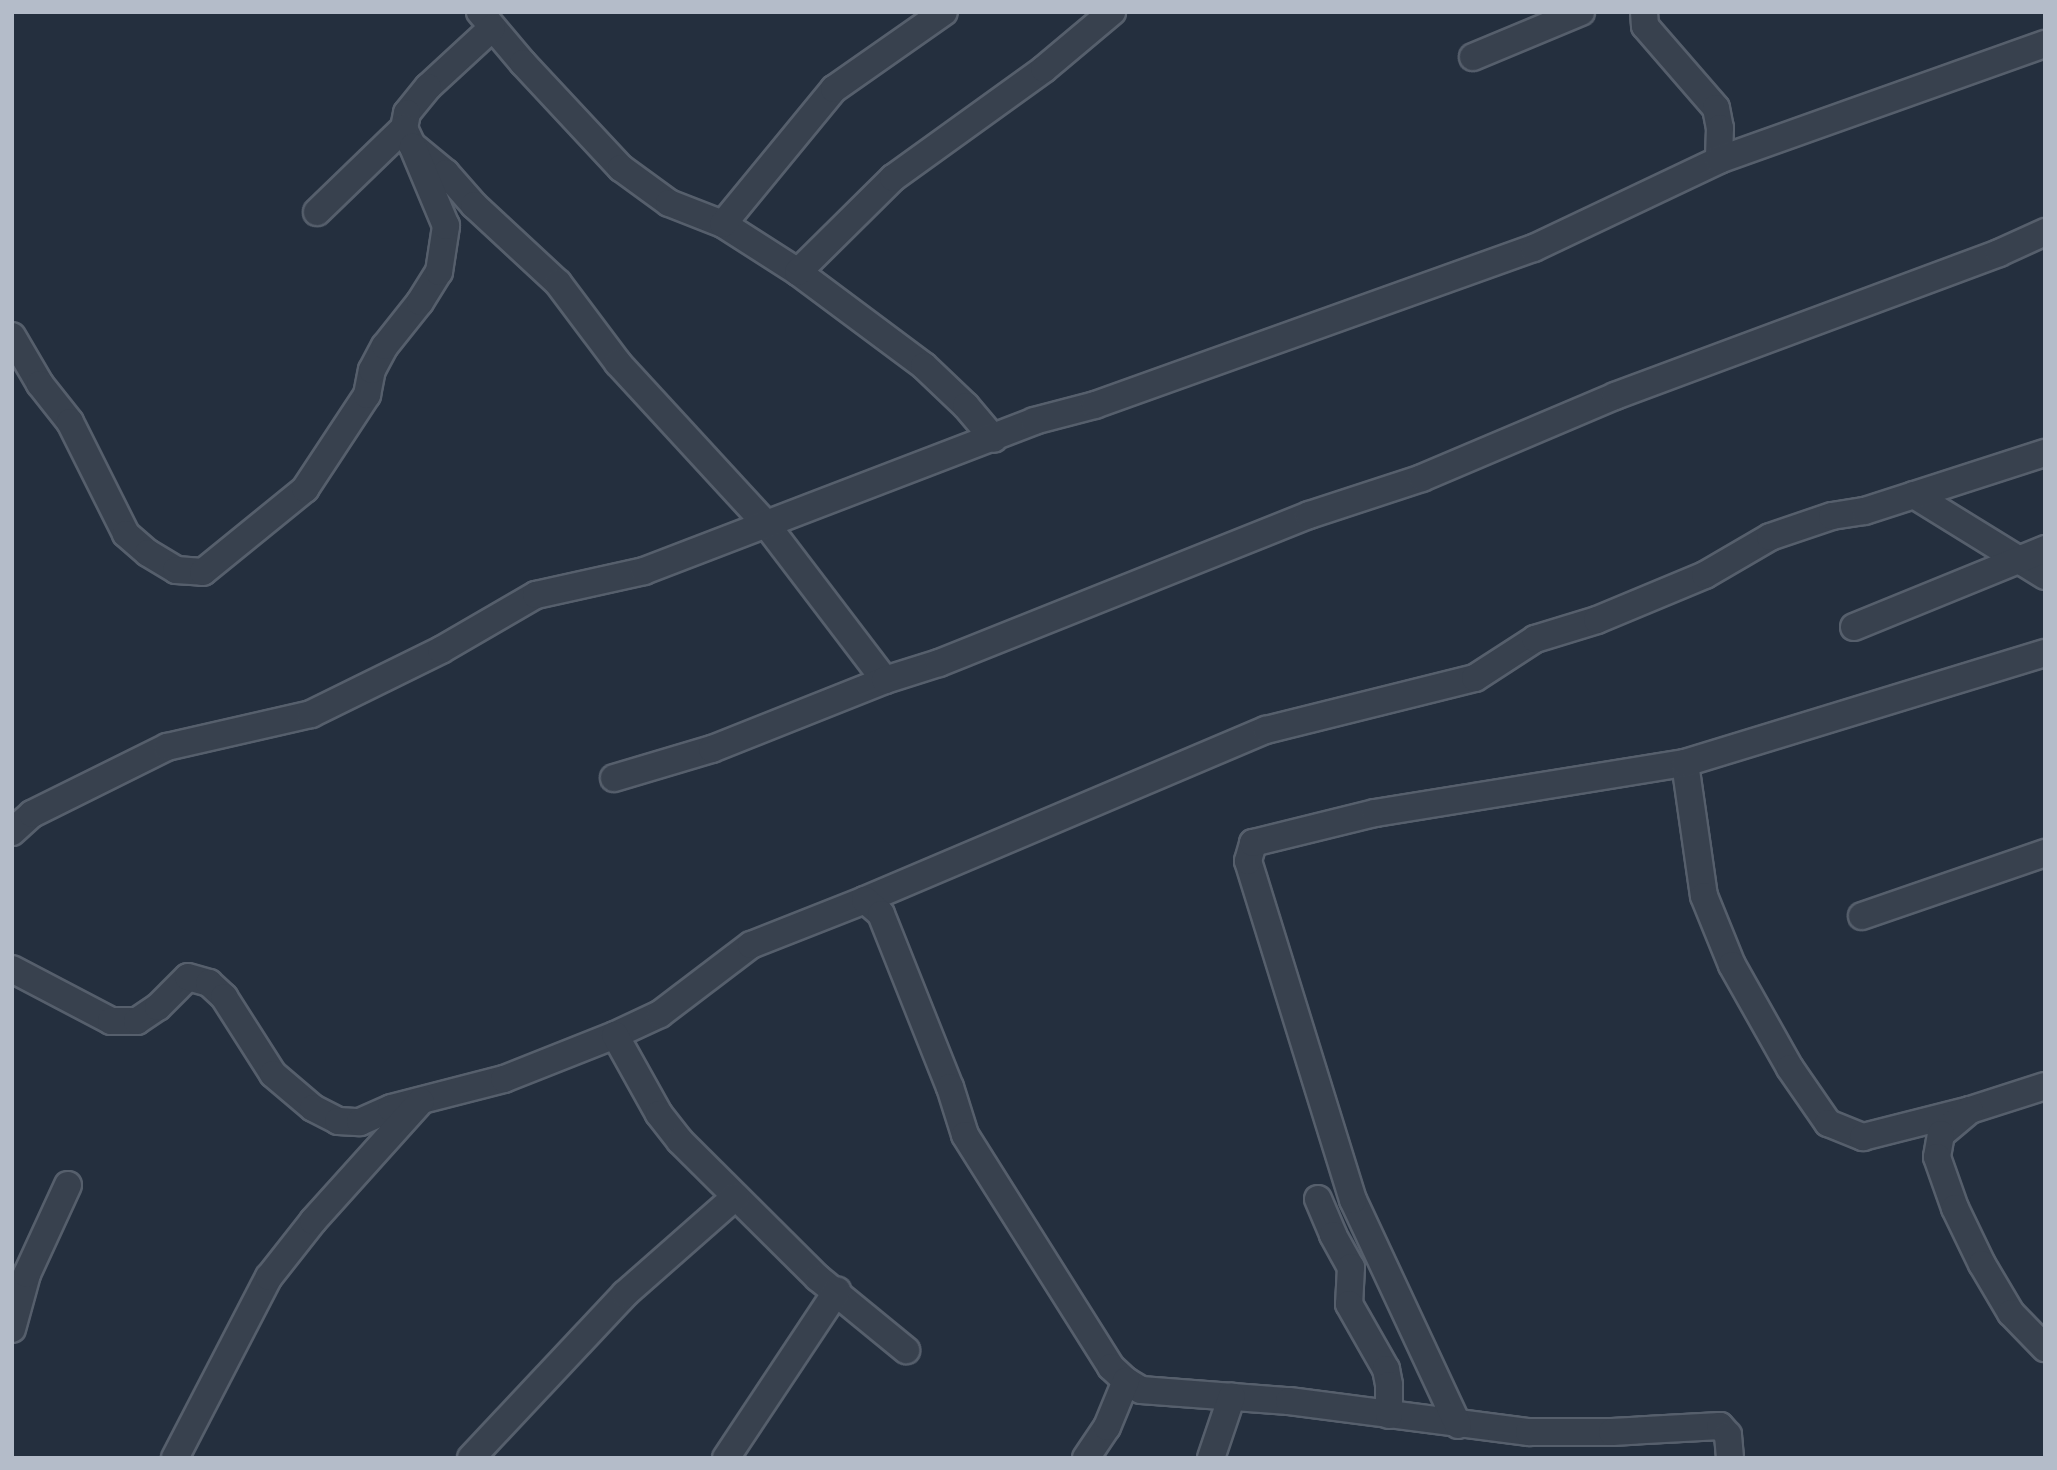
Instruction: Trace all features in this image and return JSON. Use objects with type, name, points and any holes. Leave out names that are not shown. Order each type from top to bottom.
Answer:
[{"type":"street","points":[[723,224],[834,89],[944,12]]},
{"type":"street","points":[[798,272],[893,178],[1044,69],[1112,12]]},
{"type":"street","points":[[1473,57],[1581,12]]},
{"type":"street","points":[[1644,12],[1645,26],[1716,108],[1720,128],[1719,160]]},
{"type":"street","points":[[12,336],[40,384],[69,422],[126,534],[148,553],[176,570],[203,572],[305,489],[367,395],[372,370],[385,346],[420,303],[439,272],[446,226],[408,136],[407,113],[486,20],[621,168],[669,203],[723,224],[798,272],[924,366],[966,406],[993,439]]},
{"type":"street","points":[[12,832],[32,814],[167,747],[311,714],[441,650],[536,595],[644,571],[1034,421],[1094,405],[1534,248],[1719,160],[2045,44]]},
{"type":"street","points":[[317,212],[408,136]]},
{"type":"street","points":[[408,136],[474,205],[558,283],[618,363],[766,524],[885,680]]},
{"type":"street","points":[[614,778],[712,749],[885,680],[939,663],[1308,515],[1422,478],[1615,396],[1999,253],[2045,232]]},
{"type":"street","points":[[12,968],[111,1021],[137,1021],[158,1007],[188,977],[209,983],[224,997],[273,1074],[313,1108],[338,1121],[360,1122],[422,1099],[504,1079],[615,1035],[660,1014],[751,945],[865,900],[1266,730],[1475,678],[1535,639],[1597,620],[1705,575],[1770,537],[1832,516],[1865,511],[2045,453]]},
{"type":"street","points":[[1914,495],[2033,554],[2045,576]]},
{"type":"street","points":[[1854,627],[2033,554]]},
{"type":"street","points":[[1458,1425],[1353,1200],[1248,862],[1253,843],[1375,813],[1685,763],[2045,653]]},
{"type":"street","points":[[1685,763],[1704,896],[1727,954],[1790,1068],[1828,1123],[1863,1137],[1970,1110],[2045,1086]]},
{"type":"street","points":[[1862,916],[2045,853]]},
{"type":"street","points":[[865,900],[881,914],[950,1087],[965,1135],[1111,1367],[1126,1381],[1141,1390],[1232,1396],[1529,1432],[1720,1426],[1728,1435],[1730,1458]]},
{"type":"street","points":[[615,1035],[659,1114],[680,1141],[818,1278],[906,1350]]},
{"type":"street","points":[[174,1458],[269,1277],[313,1221],[422,1099]]},
{"type":"street","points":[[1970,1110],[1941,1134],[1937,1157],[1955,1208],[1982,1264],[2011,1313],[2045,1348]]},
{"type":"street","points":[[12,1329],[27,1274],[68,1185]]},
{"type":"street","points":[[471,1458],[625,1294],[735,1197]]},
{"type":"street","points":[[1318,1199],[1333,1235],[1351,1267],[1349,1304],[1386,1369],[1390,1385],[1389,1415]]},
{"type":"street","points":[[726,1458],[837,1291]]},
{"type":"street","points":[[1086,1458],[1107,1427],[1126,1381]]},
{"type":"street","points":[[1211,1458],[1232,1396]]}]
